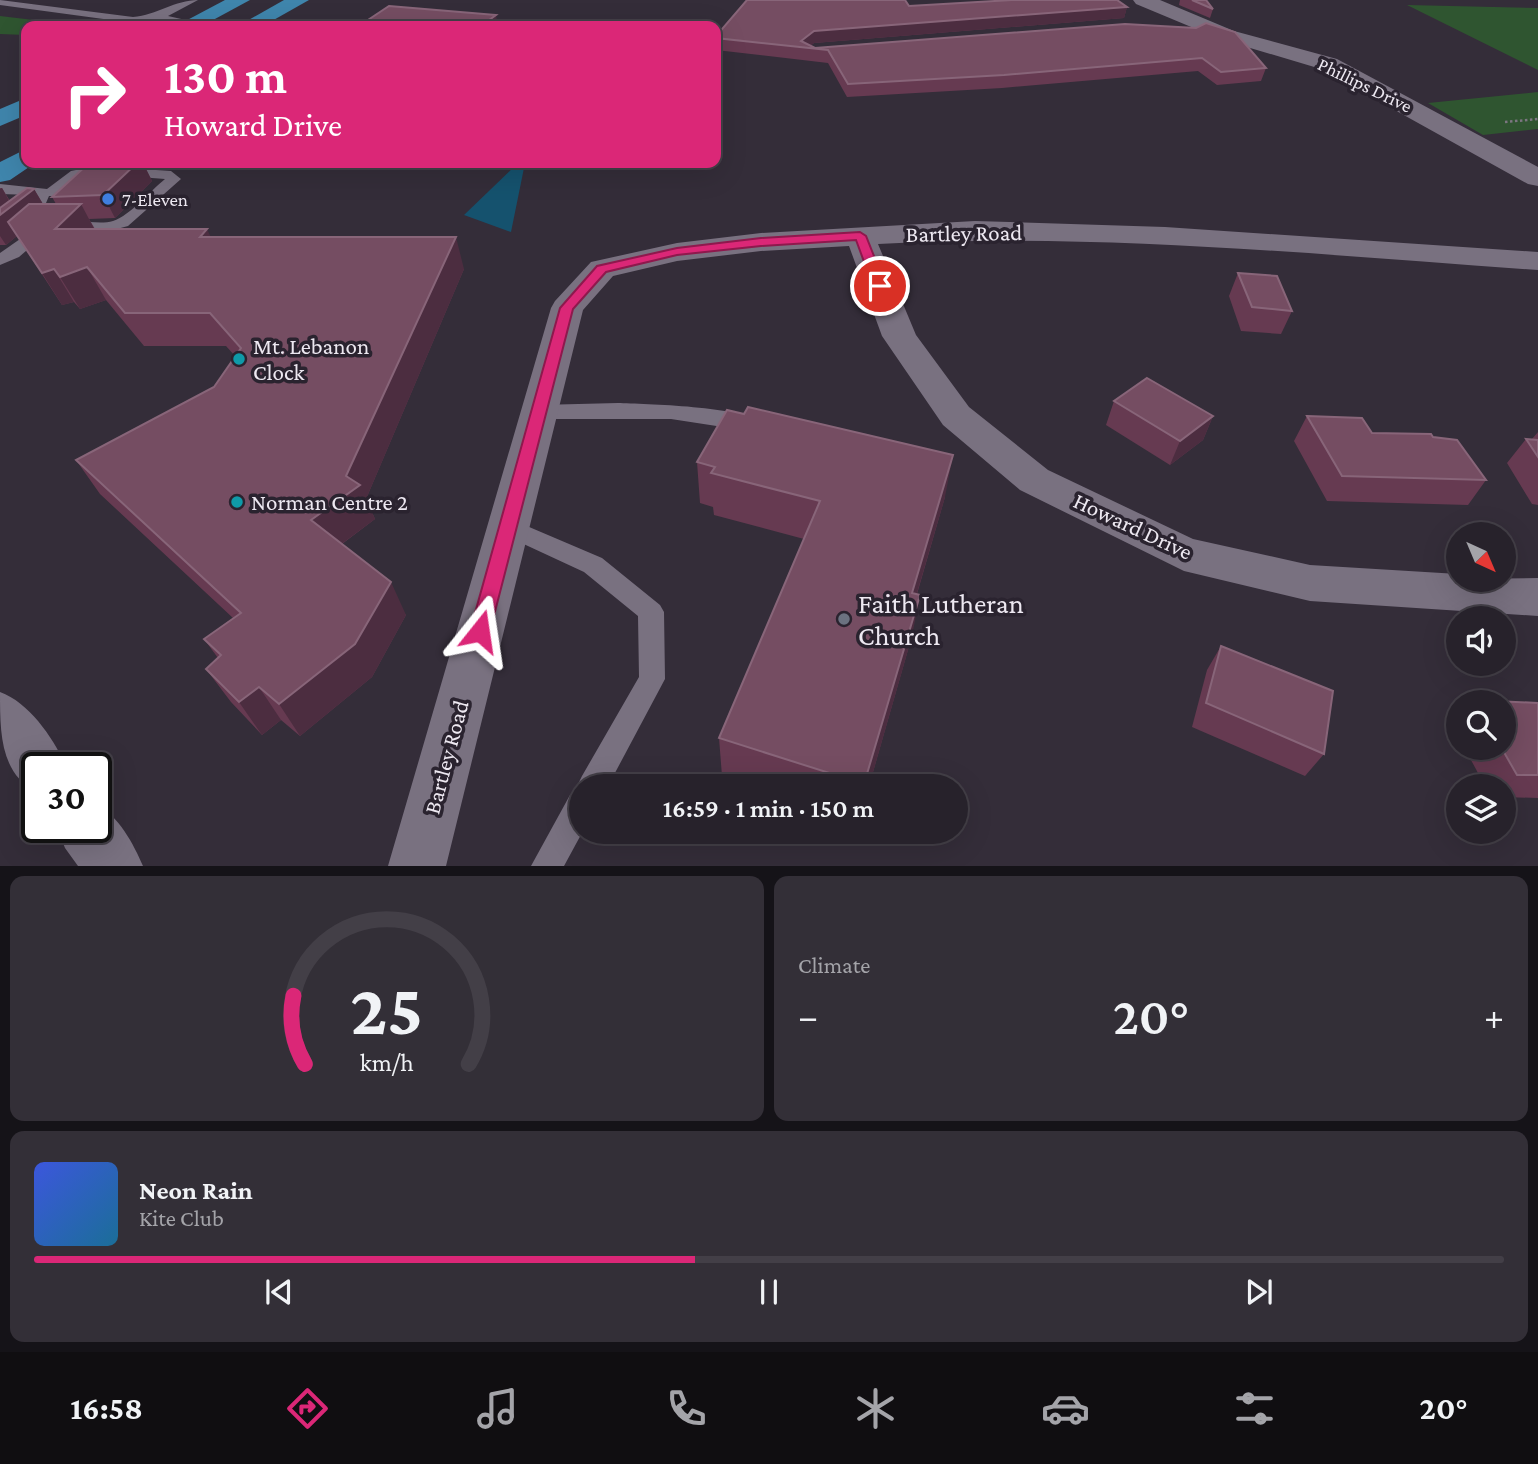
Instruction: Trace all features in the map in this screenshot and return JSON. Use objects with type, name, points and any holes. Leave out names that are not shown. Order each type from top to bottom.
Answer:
[{"type":"main road","points":[[198,21],[240,0]]},
{"type":"main road","points":[[258,21],[299,0]]},
{"type":"main road","points":[[0,119],[21,108]]},
{"type":"main road","points":[[2,187],[21,163]]},
{"type":"street","name":"Phillips Drive","points":[[1143,0],[1227,35],[1329,64],[1538,178]]},
{"type":"street","points":[[1158,28],[1227,35]]},
{"type":"street","name":"Bartley Road","points":[[417,866],[567,308],[602,269],[677,252],[761,242],[975,230],[1152,236],[1538,261]]},
{"type":"street","name":"Howard Drive","points":[[860,236],[899,336],[956,416],[1034,480],[1184,554],[1310,583],[1538,597]]},
{"type":"street","points":[[0,715],[28,752]]},
{"type":"street","points":[[96,843],[114,866]]},
{"type":"lane","points":[[156,18],[193,0]]},
{"type":"lane","points":[[0,2],[133,20],[156,18],[171,21]]},
{"type":"lane","points":[[0,234],[47,192],[76,174],[96,170],[171,175],[174,179],[122,223],[102,228],[44,227]]},
{"type":"lane","points":[[2,187],[72,192],[77,198]]},
{"type":"lane","points":[[0,260],[13,253],[60,213]]},
{"type":"lane","points":[[539,412],[647,409],[717,416],[771,429]]},
{"type":"lane","points":[[508,527],[593,565],[651,612],[652,679],[599,774]]},
{"type":"lane","points":[[547,866],[569,827]]},
{"type":"green space","points":[[1407,5],[1538,8],[1538,70]]},
{"type":"green space","points":[[0,16],[42,21],[21,21],[21,35],[0,34]]},
{"type":"green space","points":[[1538,92],[1538,129],[1483,135],[1428,103]]},
{"type":"water","points":[[513,168],[524,168],[511,232],[464,215]]},
{"type":"building","points":[[747,0],[905,0],[909,6],[1012,0],[1117,0],[1127,7],[814,31],[801,41],[815,48],[1125,24],[1196,28],[1206,23],[1235,32],[1266,68],[1221,72],[1202,58],[1004,75],[848,84],[828,50],[721,39],[721,30]]},
{"type":"building","points":[[1192,0],[1206,0],[1213,9]]},
{"type":"building","points":[[389,6],[496,15],[488,21],[366,21]]},
{"type":"building","points":[[84,168],[132,168],[103,195],[52,197]]},
{"type":"building","points":[[27,188],[34,189],[0,215],[0,208]]},
{"type":"building","name":"Norman Centre 2","points":[[29,204],[81,204],[55,229],[207,229],[200,237],[456,237],[346,476],[360,485],[311,520],[391,582],[355,644],[279,704],[259,687],[239,702],[206,669],[221,655],[204,639],[241,613],[76,460],[214,387],[241,348],[210,313],[125,313],[87,267],[60,277],[54,269],[42,273],[8,222]]},
{"type":"building","points":[[1238,273],[1277,276],[1292,311],[1252,307]]},
{"type":"building","points":[[1147,378],[1213,416],[1180,441],[1114,401]]},
{"type":"building","name":"Faith Lutheran Church","points":[[748,407],[953,455],[912,593],[920,595],[867,774],[832,774],[719,738],[820,501],[711,473],[715,467],[697,462],[727,410],[744,414]]},
{"type":"building","points":[[1307,416],[1362,418],[1372,433],[1431,434],[1433,437],[1457,440],[1486,480],[1342,476]]},
{"type":"building","points":[[1526,439],[1538,440],[1538,457]]},
{"type":"building","points":[[1221,646],[1333,691],[1324,754],[1206,703]]},
{"type":"building","points":[[1516,702],[1538,703],[1538,775],[1517,775],[1508,760],[1516,760]]},
{"type":"place","name":"7-Eleven","points":[[108,199]]},
{"type":"place","name":"Mt. Lebanon Clock","points":[[239,359]]},
{"type":"place","name":"Norman Centre 2","points":[[237,502]]},
{"type":"place","name":"Faith Lutheran Church","points":[[844,619]]},
{"type":"route","points":[[480,631],[567,308],[602,269],[677,252],[761,242],[860,236],[880,286]]}]
